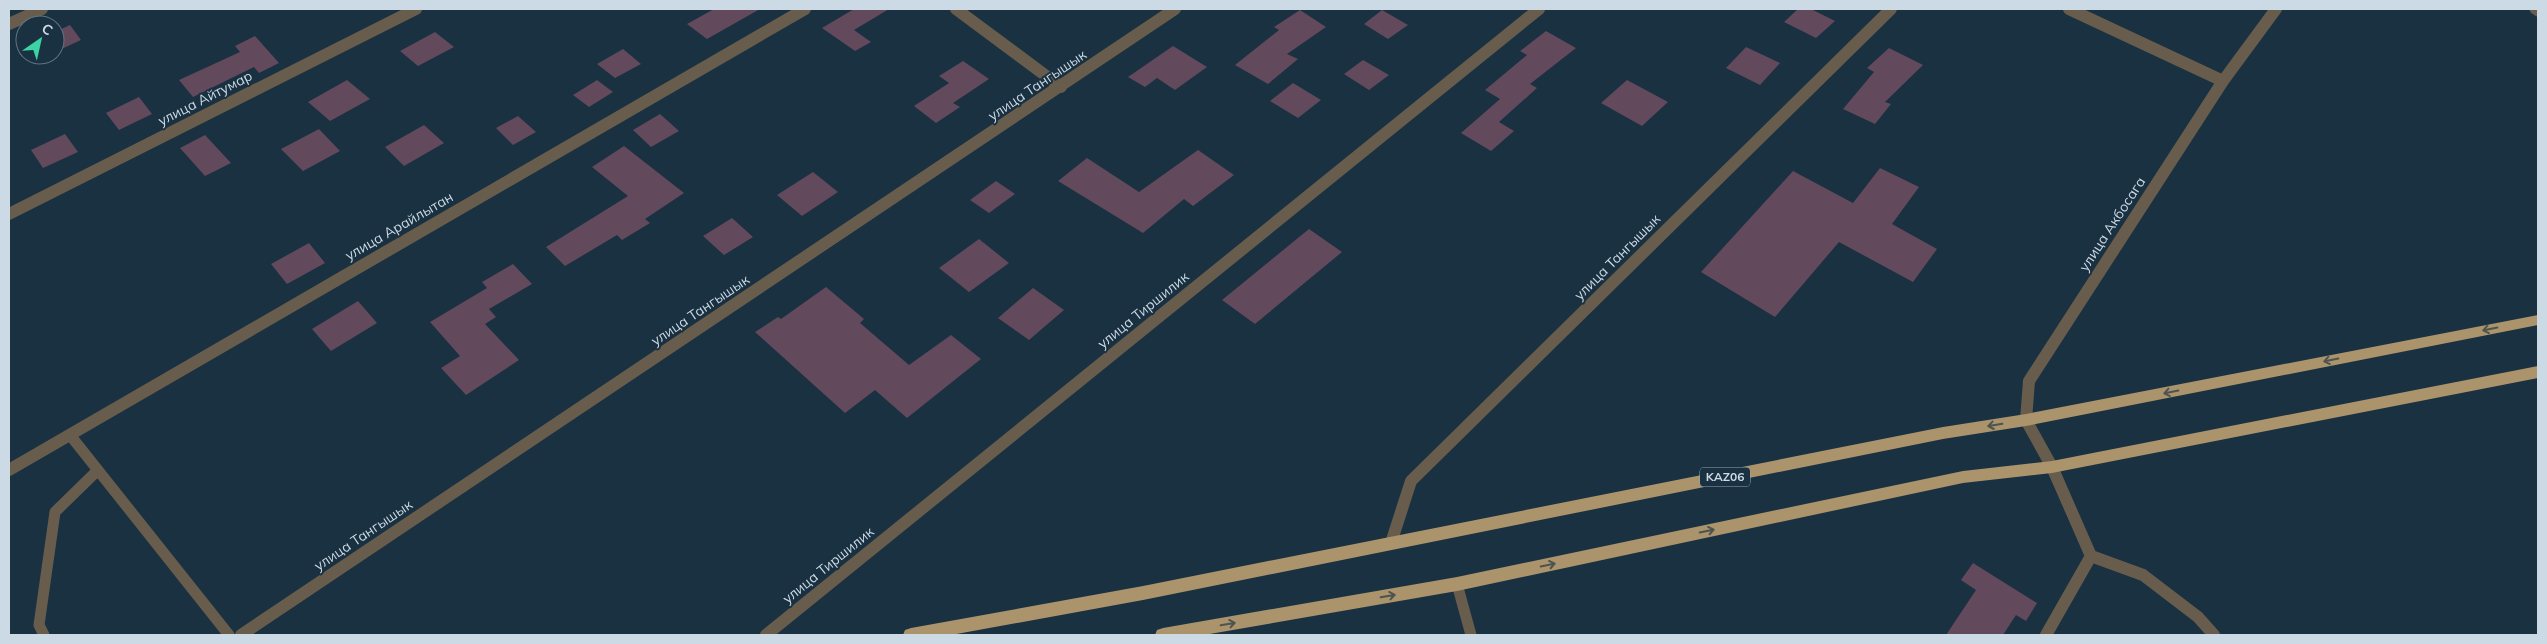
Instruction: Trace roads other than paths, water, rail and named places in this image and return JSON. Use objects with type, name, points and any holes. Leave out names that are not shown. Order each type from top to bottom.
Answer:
[{"type":"highway","name":"KАZ06","points":[[911,635],[1143,593],[1943,434],[2026,420],[2538,320]]},
{"type":"highway","points":[[1163,635],[1457,584],[1963,477],[2052,467],[2538,372]]},
{"type":"street","points":[[9,24],[42,9]]},
{"type":"street","name":"улица Айтумар","points":[[9,214],[416,9]]},
{"type":"street","name":"улица Арайлытан","points":[[9,470],[805,9]]},
{"type":"street","points":[[956,9],[1062,87]]},
{"type":"street","name":"улица Тангышык","points":[[241,635],[1062,87],[1175,9]]},
{"type":"street","name":"улица Тиршилик","points":[[766,635],[1539,9]]},
{"type":"street","name":"улица Тангышык","points":[[1391,543],[1411,481],[1890,9]]},
{"type":"street","points":[[2069,9],[2223,81]]},
{"type":"street","name":"улица Акбосага","points":[[2026,420],[2029,380],[2223,81],[2276,9]]},
{"type":"street","points":[[2026,420],[2052,467],[2091,556],[2142,575],[2198,617],[2214,635]]},
{"type":"street","points":[[2046,635],[2091,556]]},
{"type":"lane","points":[[70,435],[229,635]]},
{"type":"lane","points":[[44,635],[39,625],[55,512],[98,470]]},
{"type":"lane","points":[[1457,584],[1471,635]]}]
